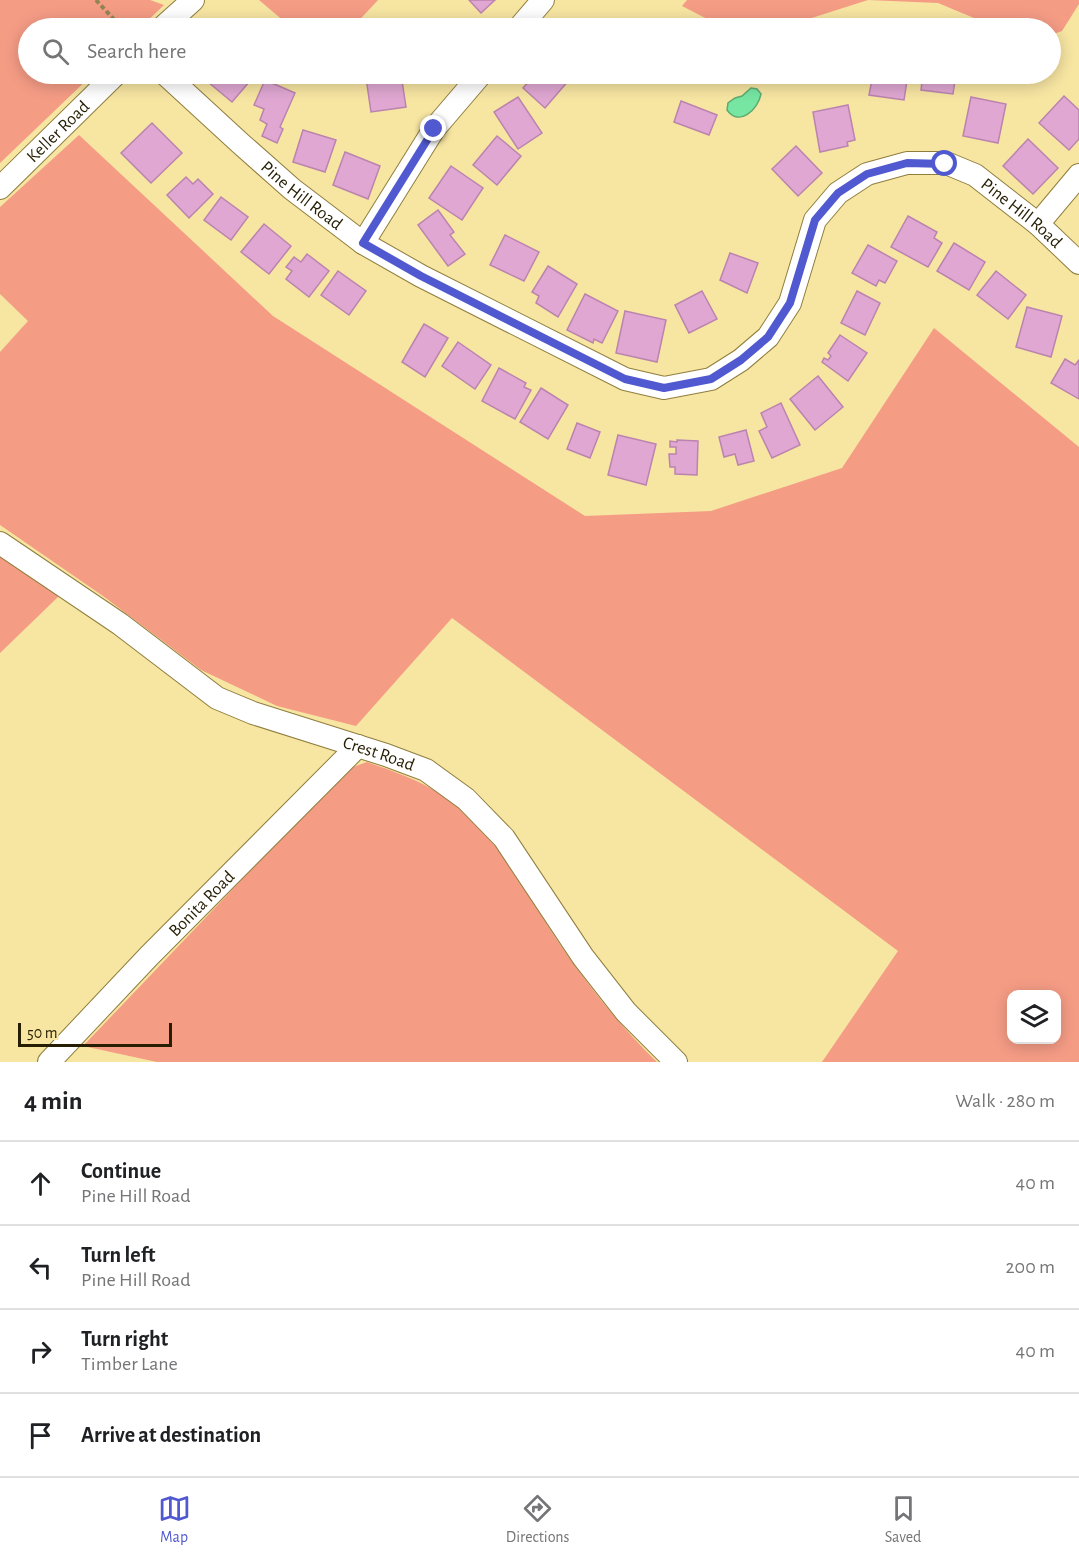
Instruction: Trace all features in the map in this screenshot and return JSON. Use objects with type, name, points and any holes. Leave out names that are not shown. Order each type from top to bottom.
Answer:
[{"type":"street","points":[[173,18],[193,0]]},
{"type":"street","points":[[528,18],[543,0]]},
{"type":"street","name":"Keller Road","points":[[2,184],[106,84]]},
{"type":"street","name":"Pine Hill Road","points":[[176,84],[283,181],[363,243],[421,276],[625,379],[664,388],[711,379],[741,360],[768,337],[790,303],[815,220],[838,193],[867,174],[907,163],[945,164],[975,175],[1038,224],[1079,263]]},
{"type":"street","points":[[363,243],[434,129],[472,84]]},
{"type":"street","points":[[1038,224],[1079,175]]},
{"type":"street","name":"Crest Road","points":[[0,543],[120,624],[217,698],[253,713],[426,770],[466,799],[504,838],[583,957],[626,1012],[676,1062]]},
{"type":"street","name":"Bonita Road","points":[[49,1062],[150,956],[358,746]]},
{"type":"path","points":[[96,0],[113,18]]},
{"type":"shaded area","points":[[0,0],[150,0],[164,5],[150,18],[18,18],[18,84],[83,84],[0,163]]},
{"type":"shaded area","points":[[259,0],[378,0],[361,18],[280,18]]},
{"type":"shaded area","points":[[687,0],[868,0],[812,18],[705,18],[682,6]]},
{"type":"shaded area","points":[[868,0],[1079,0],[1079,4],[1061,31],[1061,18],[974,18],[938,3]]},
{"type":"shaded area","points":[[751,88],[757,89],[761,94],[756,106],[742,117],[732,115],[727,110],[728,103]]},
{"type":"shaded area","points":[[79,135],[273,316],[585,516],[711,511],[842,468],[934,328],[1079,447],[1079,1062],[822,1062],[898,951],[452,618],[356,726],[277,706],[201,670],[103,596],[0,525],[0,352],[28,321],[0,294],[0,207]]},
{"type":"shaded area","points":[[0,553],[59,596],[0,653]]},
{"type":"shaded area","points":[[367,762],[406,776],[442,795],[478,826],[509,864],[561,946],[583,976],[618,1021],[657,1062],[157,1062],[83,1046],[337,780],[353,767]]},
{"type":"building","points":[[469,0],[495,0],[481,13]]},
{"type":"building","points":[[210,84],[247,84],[232,102]]},
{"type":"building","points":[[263,84],[274,84],[295,93],[280,127],[283,129],[277,143],[262,136],[267,124],[260,120],[264,109],[254,105]]},
{"type":"building","points":[[367,84],[403,84],[406,107],[371,112]]},
{"type":"building","points":[[526,84],[566,84],[545,108],[523,88]]},
{"type":"building","points":[[871,84],[906,84],[904,100],[869,95]]},
{"type":"building","points":[[922,84],[954,84],[953,94],[921,90]]},
{"type":"building","points":[[1064,96],[1079,110],[1079,139],[1069,150],[1039,123]]},
{"type":"building","points":[[518,97],[542,133],[518,149],[494,112]]},
{"type":"building","points":[[971,97],[1006,104],[998,143],[963,136]]},
{"type":"building","points":[[681,101],[717,115],[709,135],[674,122]]},
{"type":"building","points":[[848,105],[855,140],[847,142],[848,146],[820,152],[813,112]]},
{"type":"building","points":[[152,123],[182,153],[151,183],[121,153]]},
{"type":"building","points":[[303,130],[336,140],[325,172],[293,162]]},
{"type":"building","points":[[497,136],[521,156],[497,185],[473,165]]},
{"type":"building","points":[[1028,139],[1058,168],[1033,194],[1003,166]]},
{"type":"building","points":[[796,146],[822,173],[798,196],[772,169]]},
{"type":"building","points":[[345,152],[380,166],[368,199],[333,185]]},
{"type":"building","points":[[451,166],[483,188],[462,220],[429,198]]},
{"type":"building","points":[[186,177],[193,184],[198,179],[213,194],[189,218],[167,195]]},
{"type":"building","points":[[221,197],[248,217],[231,240],[204,220]]},
{"type":"building","points":[[438,210],[454,232],[450,235],[465,254],[448,266],[418,225]]},
{"type":"building","points":[[908,216],[937,232],[934,238],[942,243],[928,267],[891,247]]},
{"type":"building","points":[[264,224],[291,246],[269,274],[241,252]]},
{"type":"building","points":[[505,235],[539,252],[524,281],[490,265]]},
{"type":"building","points":[[954,243],[985,262],[969,290],[937,271]]},
{"type":"building","points":[[868,245],[897,261],[885,283],[879,280],[876,286],[852,273]]},
{"type":"building","points":[[730,253],[758,263],[747,293],[720,280]]},
{"type":"building","points":[[307,254],[329,271],[309,297],[286,279],[292,271],[286,267],[294,257],[301,262]]},
{"type":"building","points":[[548,266],[577,284],[558,317],[536,303],[539,296],[532,292]]},
{"type":"building","points":[[338,271],[366,291],[349,315],[321,295]]},
{"type":"building","points":[[996,271],[1026,295],[1008,319],[977,295]]},
{"type":"building","points":[[702,291],[717,319],[689,333],[675,305]]},
{"type":"building","points":[[857,291],[880,303],[865,335],[841,323]]},
{"type":"building","points":[[585,294],[618,311],[602,343],[594,339],[593,343],[567,330]]},
{"type":"building","points":[[1027,307],[1062,316],[1051,357],[1016,347]]},
{"type":"building","points":[[625,311],[666,320],[657,362],[616,353]]},
{"type":"building","points":[[424,324],[448,338],[425,377],[402,362]]},
{"type":"building","points":[[840,335],[867,353],[848,381],[822,362],[824,358],[828,360],[831,356],[828,353]]},
{"type":"building","points":[[458,342],[491,365],[475,389],[442,366]]},
{"type":"building","points":[[1065,359],[1075,365],[1079,360],[1079,399],[1051,383]]},
{"type":"building","points":[[499,368],[526,383],[524,387],[531,390],[515,419],[482,401]]},
{"type":"building","points":[[818,376],[843,407],[815,430],[790,399]]},
{"type":"building","points":[[541,388],[568,405],[548,439],[520,422]]},
{"type":"building","points":[[781,403],[800,445],[772,458],[759,431],[767,427],[761,413]]},
{"type":"building","points":[[577,423],[600,432],[590,458],[567,449]]},
{"type":"building","points":[[746,430],[754,461],[738,465],[735,454],[724,457],[719,437]]},
{"type":"building","points":[[618,435],[656,444],[646,485],[608,475]]},
{"type":"building","points":[[677,440],[698,441],[697,475],[675,474],[675,467],[670,467],[669,454],[676,454],[676,447],[670,447],[670,441],[677,442]]},
{"type":"route","points":[[434,129],[363,243],[421,276],[625,379],[664,388],[711,379],[741,360],[768,337],[790,303],[815,220],[838,193],[867,174],[907,163],[945,164]]}]
